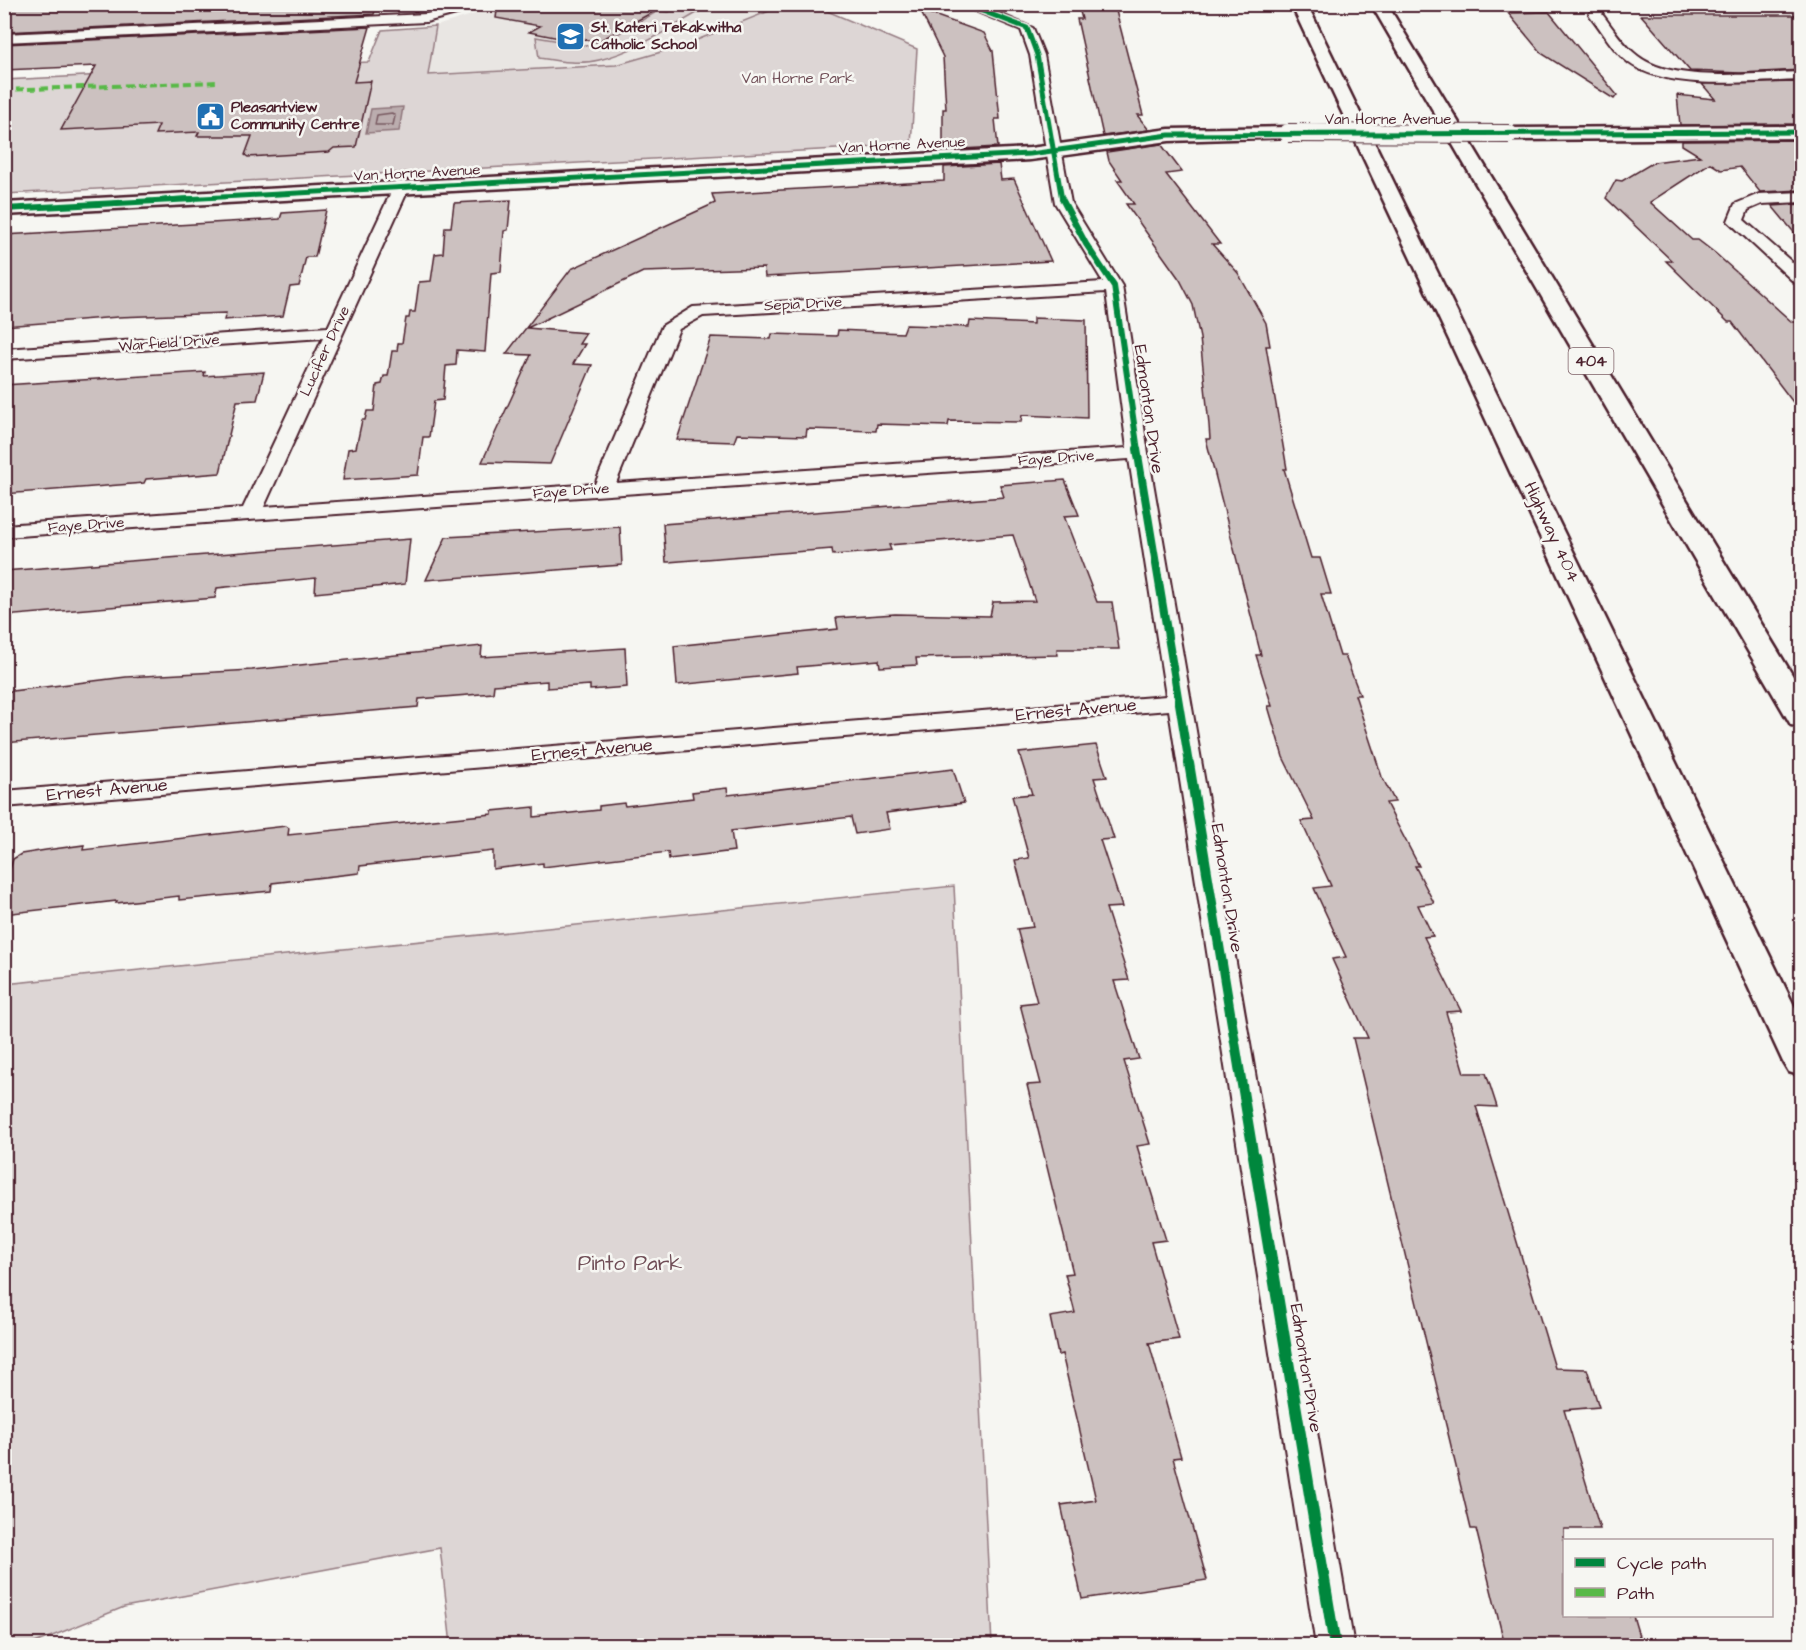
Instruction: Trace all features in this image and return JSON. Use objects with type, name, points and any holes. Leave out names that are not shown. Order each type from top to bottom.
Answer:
[{"type":"main road","name":"Highway 404","points":[[1299,4],[1473,365],[1802,1062]]},
{"type":"main road","name":"404","points":[[1378,4],[1802,718]]},
{"type":"main road","name":"Van Horne Avenue","points":[[4,209],[400,190],[1030,153],[1169,135],[1802,132]]},
{"type":"street","points":[[4,38],[426,18],[488,4]]},
{"type":"street","points":[[964,4],[983,7]]},
{"type":"street","points":[[1604,4],[1595,14],[1634,60],[1652,71],[1694,76],[1802,76]]},
{"type":"street","name":"Edmonton Drive","points":[[983,7],[1027,28],[1037,55],[1063,203],[1086,244],[1114,286],[1138,453],[1335,1646]]},
{"type":"street","name":"Lucifer Drive","points":[[251,513],[400,190]]},
{"type":"street","points":[[1802,197],[1759,199],[1741,207],[1736,221],[1802,280]]},
{"type":"street","name":"Sepia Drive","points":[[603,489],[671,326],[699,310],[1114,286]]},
{"type":"street","name":"Warfield Drive","points":[[4,354],[334,332]]},
{"type":"street","name":"Faye Drive","points":[[4,531],[1138,453]]},
{"type":"street","name":"Ernest Avenue","points":[[4,799],[1179,702]]},
{"type":"shaded area","name":"St. Kateri Tekakwitha Catholic School","points":[[504,5],[786,5],[682,46],[616,65],[427,75],[436,26]]},
{"type":"green space","points":[[682,4],[711,5],[642,44],[614,56],[584,62],[539,58],[536,37],[595,47],[658,11],[669,12]]},
{"type":"green space","name":"Van Horne Park","points":[[772,5],[813,5],[917,49],[911,145],[5,194],[4,80],[369,62],[382,30],[436,26],[428,75],[616,65],[682,46],[779,7]]},
{"type":"green space","name":"Pinto Park","points":[[954,886],[992,1645],[451,1645],[440,1548],[124,1607],[30,1645],[5,1645],[5,984]]},
{"type":"water","points":[[403,107],[399,131],[366,133],[371,109]]},
{"type":"building","points":[[68,4],[377,4],[374,14],[4,32],[4,7]]},
{"type":"building","points":[[498,4],[668,4],[597,42],[579,38],[574,41],[529,32],[540,26],[496,18]]},
{"type":"building","points":[[1115,7],[1143,115],[1137,115],[1149,130],[1103,136],[1077,19],[1082,19],[1079,8]]},
{"type":"building","points":[[920,10],[984,33],[993,51],[1000,119],[995,119],[998,147],[943,150],[943,109],[946,109],[943,57]]},
{"type":"building","points":[[1549,12],[1617,95],[1614,99],[1541,53],[1508,13]]},
{"type":"building","points":[[1641,15],[1802,15],[1802,70],[1740,73],[1690,71]]},
{"type":"building","points":[[370,27],[354,82],[371,81],[356,147],[334,148],[329,152],[248,157],[245,155],[252,136],[197,136],[199,132],[155,134],[159,125],[61,130],[96,66],[4,70],[4,44]]},
{"type":"building","points":[[1802,82],[1802,124],[1680,125],[1677,95],[1715,99],[1702,84]]},
{"type":"building","points":[[1802,140],[1802,190],[1760,192],[1740,167],[1721,170],[1710,163],[1650,202],[1692,240],[1698,240],[1715,253],[1792,322],[1802,322],[1802,414],[1732,322],[1728,322],[1666,261],[1672,261],[1606,198],[1616,180],[1622,181],[1654,162],[1700,156],[1682,145],[1682,141]]},
{"type":"building","points":[[1161,144],[1182,172],[1166,174],[1220,244],[1212,244],[1238,273],[1266,323],[1270,346],[1266,346],[1287,469],[1284,469],[1311,558],[1320,558],[1331,594],[1321,594],[1340,656],[1345,656],[1360,695],[1355,695],[1382,777],[1395,802],[1386,803],[1419,866],[1415,866],[1434,903],[1418,905],[1433,936],[1424,937],[1461,1011],[1446,1012],[1464,1073],[1486,1073],[1497,1107],[1476,1106],[1555,1368],[1587,1369],[1599,1407],[1564,1410],[1600,1529],[1564,1529],[1563,1617],[1633,1617],[1642,1646],[1505,1646],[1476,1529],[1471,1529],[1353,1038],[1368,1038],[1332,959],[1346,957],[1314,888],[1331,886],[1301,821],[1314,820],[1283,757],[1268,706],[1272,706],[1256,655],[1261,655],[1206,439],[1210,439],[1209,425],[1200,338],[1193,305],[1180,280],[1126,204],[1134,204],[1117,180],[1122,180],[1109,161],[1107,152]]},
{"type":"building","points":[[999,164],[1001,180],[1014,179],[1051,261],[765,277],[764,268],[643,272],[527,328],[586,333],[579,344],[585,344],[573,364],[592,365],[550,464],[482,462],[531,355],[506,354],[571,269],[715,203],[712,194],[944,181],[944,167]]},
{"type":"building","points":[[511,200],[508,230],[504,231],[501,272],[491,273],[485,352],[457,350],[456,365],[446,366],[443,400],[434,401],[429,437],[423,437],[418,475],[343,480],[348,449],[356,448],[362,420],[365,420],[367,411],[374,411],[377,385],[382,384],[384,376],[388,376],[392,351],[397,351],[398,343],[402,343],[406,318],[409,318],[410,312],[415,312],[419,282],[431,281],[435,254],[443,253],[445,227],[451,227],[454,203]]},
{"type":"building","points":[[1802,204],[1802,242],[1772,206]]},
{"type":"building","points":[[326,210],[315,257],[306,257],[299,286],[290,287],[283,316],[224,320],[226,313],[118,317],[4,326],[4,235],[280,219],[282,213]]},
{"type":"building","points":[[1033,318],[1086,320],[1087,418],[1022,415],[1021,422],[949,421],[948,426],[877,424],[876,431],[807,429],[806,436],[737,434],[734,442],[677,440],[711,337],[771,339],[772,334],[837,336],[838,330],[903,333],[906,325],[969,327],[970,321],[1033,324]]},
{"type":"building","points":[[205,372],[204,376],[264,372],[257,400],[237,401],[220,473],[146,479],[144,483],[4,494],[4,385]]},
{"type":"building","points":[[1065,480],[1079,515],[1064,516],[1097,602],[1112,602],[1119,649],[1057,649],[1058,655],[916,658],[917,665],[880,667],[879,660],[797,667],[798,673],[677,685],[674,646],[838,629],[836,618],[895,614],[990,616],[993,602],[1035,601],[1013,535],[889,545],[891,550],[861,553],[833,555],[832,549],[666,562],[663,524],[1004,497],[1000,485]]},
{"type":"building","points":[[620,527],[622,565],[426,580],[446,537]]},
{"type":"building","points":[[410,539],[405,584],[315,593],[316,578],[217,588],[215,598],[4,616],[4,571]]},
{"type":"building","points":[[482,646],[481,657],[625,648],[627,687],[590,690],[590,685],[547,688],[547,681],[494,685],[493,693],[419,699],[418,707],[4,743],[4,692],[126,677],[252,670]]},
{"type":"building","points":[[1096,745],[1107,777],[1094,778],[1114,839],[1100,840],[1122,907],[1106,908],[1129,980],[1114,981],[1139,1059],[1124,1061],[1150,1144],[1137,1146],[1166,1240],[1151,1242],[1179,1339],[1149,1343],[1181,1457],[1173,1458],[1207,1580],[1082,1599],[1061,1505],[1096,1500],[1062,1354],[1058,1355],[1050,1317],[1075,1313],[1065,1274],[1073,1273],[1027,1085],[1041,1084],[1020,1004],[1037,1002],[1017,929],[1033,927],[1015,860],[1029,858],[1012,796],[1032,794],[1019,753]]},
{"type":"building","points":[[953,769],[964,803],[886,813],[890,829],[855,834],[851,817],[731,831],[734,851],[669,859],[668,852],[543,867],[543,863],[493,869],[493,851],[360,866],[359,873],[272,883],[271,891],[179,900],[179,896],[116,903],[117,901],[4,914],[4,890],[13,859],[21,854],[46,850],[84,845],[83,850],[286,826],[289,828],[288,835],[492,814],[492,811],[534,807],[534,817],[599,810],[599,806],[624,803],[625,806],[693,798],[692,792],[727,788],[728,795]]},
{"type":"marked path","points":[[4,90],[218,82]]},
{"type":"cycle path","points":[[964,4],[1027,28],[1037,55],[1063,203],[1086,244],[1114,286],[1138,453],[1335,1646]]},
{"type":"cycle path","points":[[4,209],[1030,154],[1169,135],[1802,132]]},
{"type":"place","name":"St. Kateri Tekakwitha Catholic School","points":[[570,36]]},
{"type":"place","name":"Pleasantview Community Centre","points":[[210,116]]}]
